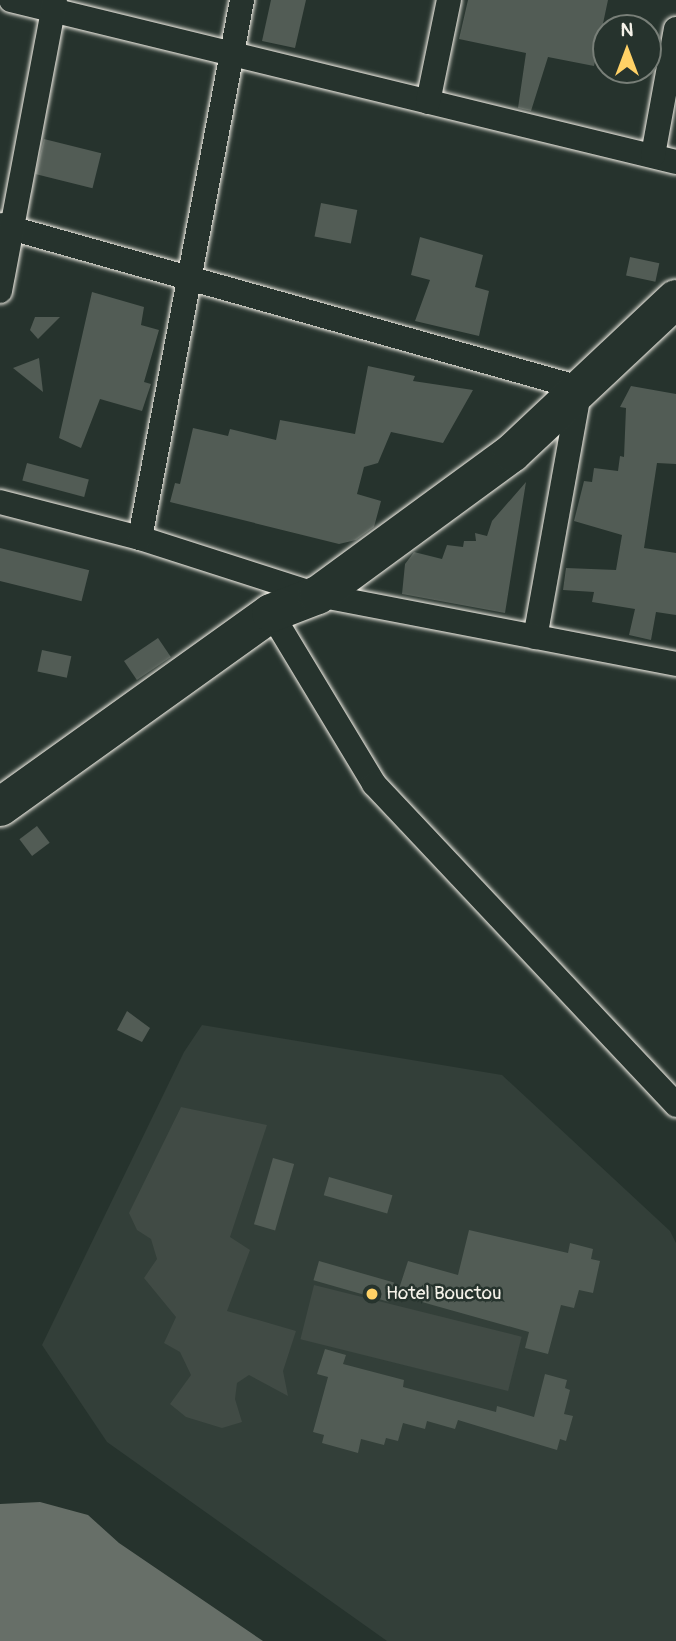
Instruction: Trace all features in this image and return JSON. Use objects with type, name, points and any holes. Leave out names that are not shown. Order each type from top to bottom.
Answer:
[{"type":"main road","points":[[0,807],[271,613],[318,595],[512,453],[676,299]]},
{"type":"street","points":[[11,0],[55,4],[232,56],[664,158],[676,29]]},
{"type":"street","points":[[140,538],[242,0]]},
{"type":"street","points":[[428,102],[449,0]]},
{"type":"street","points":[[0,291],[6,226],[55,4]]},
{"type":"street","points":[[6,226],[189,280],[580,388],[535,637]]},
{"type":"street","points":[[0,502],[140,538],[318,595],[676,664]]},
{"type":"street","points":[[271,613],[374,784],[676,1105]]},
{"type":"shaded area","name":"Hotel Bouctou","points":[[202,1025],[502,1075],[670,1231],[676,1243],[676,1641],[387,1641],[107,1442],[42,1345],[184,1052]]},
{"type":"shaded area","points":[[181,1107],[267,1125],[230,1237],[250,1250],[227,1311],[296,1331],[283,1371],[288,1396],[249,1375],[237,1383],[235,1399],[242,1422],[222,1428],[186,1417],[170,1404],[191,1375],[180,1352],[164,1343],[176,1317],[144,1278],[157,1259],[151,1239],[137,1230],[129,1213]]},
{"type":"shaded area","points":[[314,1285],[522,1337],[508,1391],[300,1339]]},
{"type":"shaded area","points":[[40,1502],[88,1515],[119,1543],[263,1641],[0,1641],[0,1504]]},
{"type":"building","points":[[271,0],[306,0],[295,48],[262,41]]},
{"type":"building","points":[[468,0],[608,0],[605,14],[592,14],[592,66],[548,57],[531,111],[518,108],[526,53],[459,39]]},
{"type":"building","points":[[44,139],[101,153],[93,188],[35,174]]},
{"type":"building","points":[[321,203],[357,210],[351,243],[315,236]]},
{"type":"building","points":[[420,237],[483,255],[475,287],[489,291],[479,336],[415,321],[430,280],[411,275]]},
{"type":"building","points":[[630,257],[659,263],[655,282],[626,276]]},
{"type":"building","points":[[92,292],[144,307],[141,325],[159,330],[144,382],[151,384],[142,411],[100,399],[81,448],[59,438]]},
{"type":"building","points":[[35,317],[60,317],[38,339],[30,330]]},
{"type":"building","points":[[39,358],[43,392],[13,368]]},
{"type":"building","points":[[368,366],[415,376],[413,381],[473,390],[443,443],[391,432],[378,463],[364,467],[357,494],[381,501],[374,527],[356,540],[339,544],[170,502],[175,483],[180,484],[193,428],[228,436],[230,429],[276,440],[280,420],[355,434]]},
{"type":"building","points":[[631,386],[676,394],[676,464],[657,463],[644,548],[676,553],[676,615],[656,612],[651,640],[629,635],[635,609],[592,602],[594,592],[563,590],[566,568],[616,570],[622,535],[574,521],[584,481],[592,482],[594,468],[618,471],[620,456],[624,457],[626,408],[620,407]]},
{"type":"building","points":[[27,463],[89,480],[84,497],[22,480]]},
{"type":"building","points":[[526,482],[505,613],[402,594],[405,564],[414,552],[442,559],[447,545],[463,547],[464,541],[476,541],[475,533],[487,536],[492,521]]},
{"type":"building","points":[[0,548],[89,570],[82,601],[0,581]]},
{"type":"building","points":[[158,638],[171,657],[137,680],[124,661]]},
{"type":"building","points":[[42,650],[71,656],[67,678],[37,672]]},
{"type":"building","points":[[37,826],[50,843],[32,856],[19,839]]},
{"type":"building","points":[[127,1011],[150,1028],[142,1042],[117,1030]]},
{"type":"building","points":[[273,1158],[294,1164],[275,1230],[254,1224]]},
{"type":"building","points":[[329,1177],[392,1195],[387,1213],[324,1195]]},
{"type":"building","points":[[469,1230],[568,1253],[570,1243],[593,1249],[591,1259],[600,1261],[593,1293],[579,1290],[574,1308],[561,1305],[548,1354],[525,1348],[529,1332],[397,1295],[408,1261],[458,1275]]},
{"type":"building","points":[[319,1261],[394,1282],[388,1302],[313,1280]]},
{"type":"building","points":[[325,1349],[346,1355],[343,1364],[404,1380],[403,1387],[496,1412],[497,1406],[534,1417],[545,1374],[567,1380],[565,1388],[570,1390],[564,1414],[573,1416],[566,1441],[560,1439],[557,1450],[458,1420],[455,1429],[427,1421],[425,1429],[403,1423],[398,1441],[386,1438],[384,1445],[361,1439],[358,1453],[322,1443],[324,1435],[313,1432],[328,1377],[317,1374]]},
{"type":"place","name":"Hotel Bouctou","points":[[372,1294]]}]
